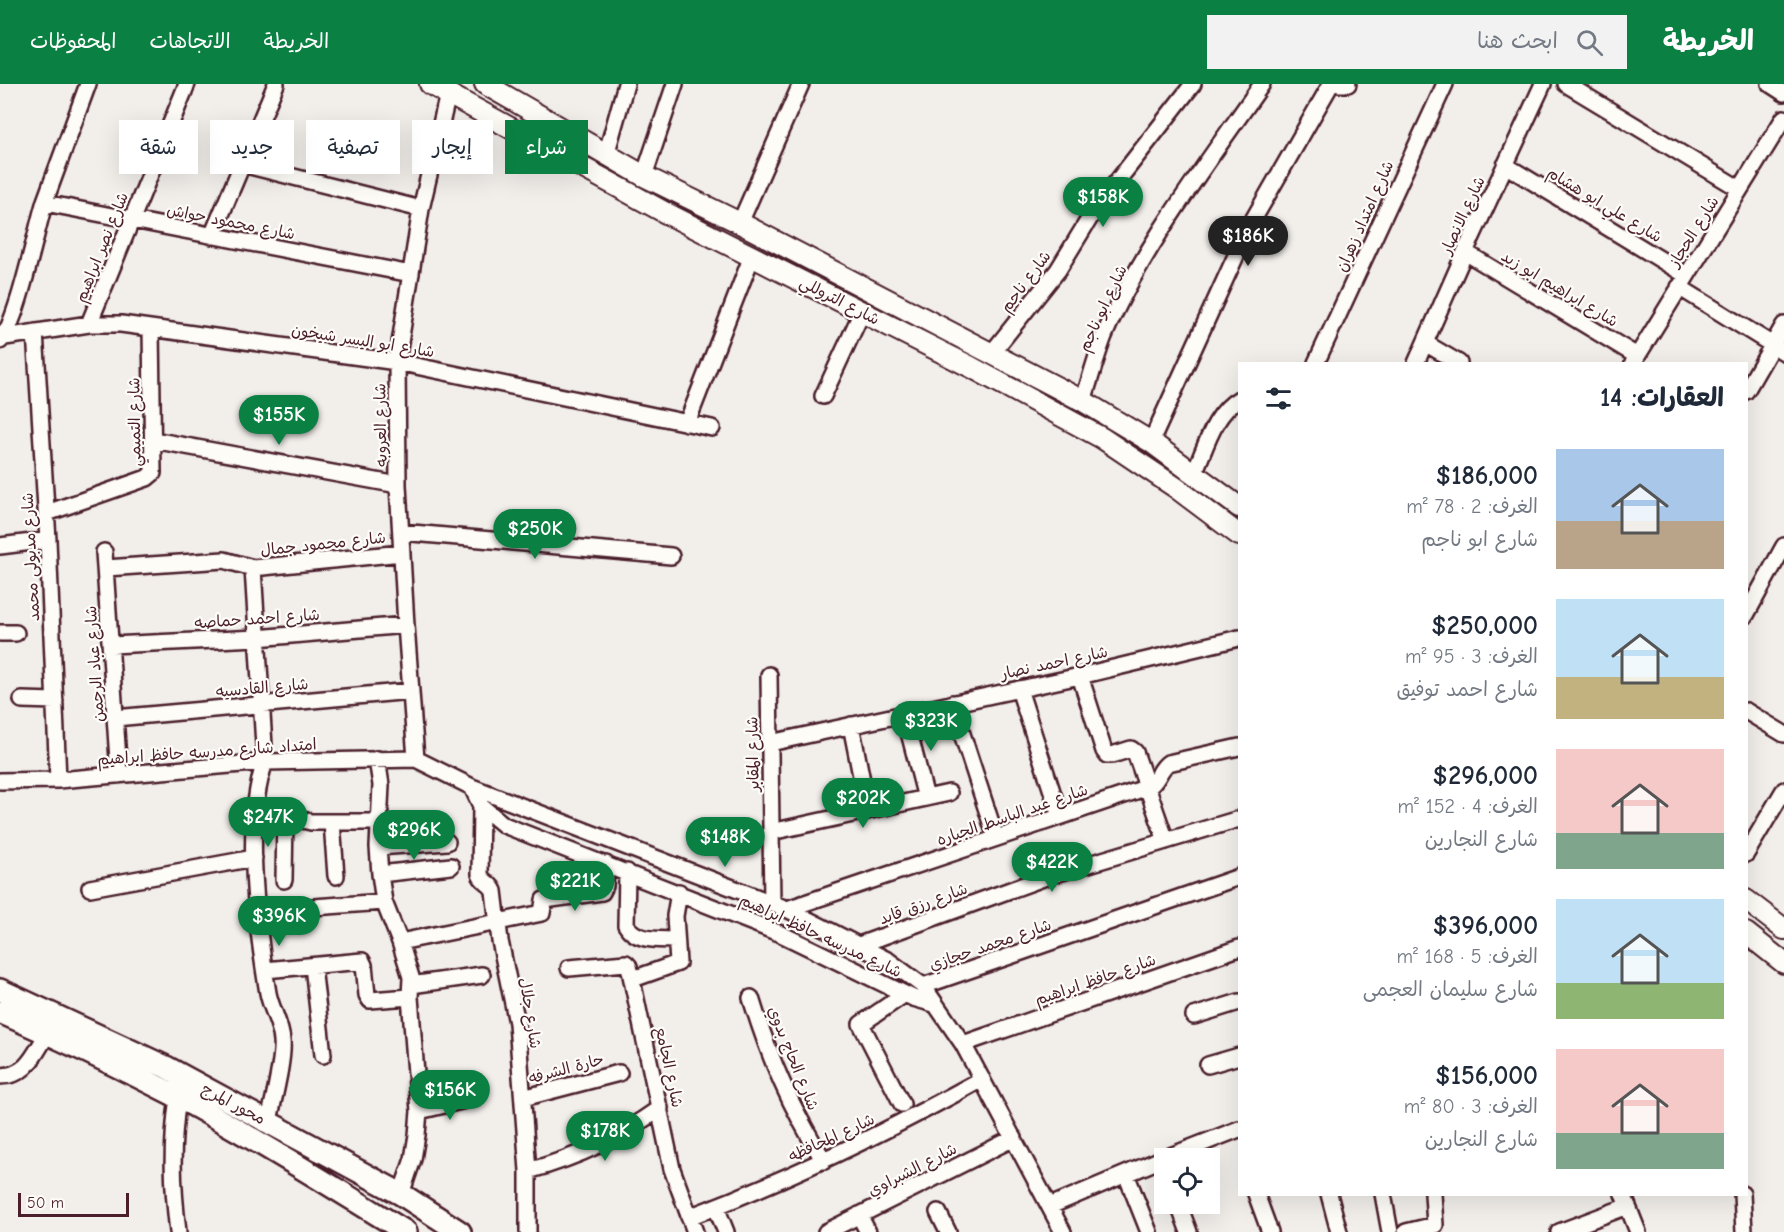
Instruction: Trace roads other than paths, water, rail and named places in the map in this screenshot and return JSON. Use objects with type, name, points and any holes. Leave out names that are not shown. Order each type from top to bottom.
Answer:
[{"type":"main road","name":"محور المرج","points":[[0,990],[406,1232]]},
{"type":"main road","name":"محور المرج","points":[[0,1012],[48,1033],[76,1036],[166,1067],[401,1194],[460,1232]]},
{"type":"street","points":[[2,337],[13,316],[45,203],[88,84]]},
{"type":"street","name":"شارع نصر ابراهيم","points":[[89,324],[187,84]]},
{"type":"street","points":[[261,120],[276,84]]},
{"type":"street","name":"شارع التروللي","points":[[430,84],[664,212],[862,312],[1102,438],[1175,487],[1238,534]]},
{"type":"street","name":"شارع التروللي","points":[[485,84],[644,176],[740,223],[1083,401],[1151,442],[1238,506]]},
{"type":"street","points":[[606,154],[626,84]]},
{"type":"street","points":[[644,176],[675,84]]},
{"type":"street","points":[[740,223],[801,84]]},
{"type":"street","name":"شارع ناجم","points":[[991,354],[1054,275],[1094,211],[1193,84]]},
{"type":"street","name":"شارع ابو ناجم","points":[[1083,401],[1104,336],[1148,253],[1262,84]]},
{"type":"street","points":[[1151,442],[1249,227],[1331,84]]},
{"type":"street","points":[[1339,84],[1348,84]]},
{"type":"street","name":"شارع امتداد زهران","points":[[1316,362],[1445,84]]},
{"type":"street","name":"شارع الانصار","points":[[1416,362],[1544,84]]},
{"type":"street","points":[[1566,84],[1740,189]]},
{"type":"street","points":[[1770,84],[1784,93]]},
{"type":"street","name":"شارع العروبه","points":[[416,759],[398,485],[397,362],[421,208],[448,94]]},
{"type":"street","name":"شارع الحجاز","points":[[1635,359],[1784,118]]},
{"type":"street","name":"شارع علي ابو هشام","points":[[1505,165],[1683,281],[1778,348]]},
{"type":"street","points":[[212,236],[238,174]]},
{"type":"street","points":[[283,174],[421,208]]},
{"type":"street","name":"شارع محمود حواش","points":[[45,203],[411,274]]},
{"type":"street","name":"شارع ابراهيم ابو زيد","points":[[1465,252],[1635,359]]},
{"type":"street","points":[[687,423],[752,256]]},
{"type":"street","points":[[823,396],[862,312]]},
{"type":"street","name":"شارع ابو اليسر شيخون","points":[[2,337],[89,324],[121,324],[397,362],[712,428]]},
{"type":"street","points":[[1748,388],[1778,348],[1784,325]]},
{"type":"street","name":"شارع التميمي","points":[[47,513],[151,477],[153,440],[151,328]]},
{"type":"street","name":"شارع مدبولى محمد","points":[[35,332],[47,513],[58,780]]},
{"type":"street","points":[[1425,343],[1457,362]]},
{"type":"street","points":[[1194,473],[1219,418],[1230,404],[1238,400]]},
{"type":"street","points":[[153,440],[398,485]]},
{"type":"street","points":[[401,532],[671,556]]},
{"type":"street","points":[[0,546],[48,540]]},
{"type":"street","points":[[1748,611],[1784,546]]},
{"type":"street","name":"شارع عباد الرحمن","points":[[104,552],[119,775]]},
{"type":"street","name":"شارع محمود جمال","points":[[106,568],[224,560],[252,568],[402,553]]},
{"type":"street","points":[[252,568],[266,762],[259,783],[256,817],[254,858],[257,911],[270,1004],[281,1031],[283,1047],[269,1121]]},
{"type":"street","name":"شارع احمد حماصه","points":[[111,645],[257,638],[406,624]]},
{"type":"street","name":"شارع احمد نصار","points":[[770,743],[1080,676],[1238,638]]},
{"type":"street","name":"شارع المقابر","points":[[769,675],[772,904]]},
{"type":"street","points":[[1080,676],[1104,751],[1112,755],[1133,750],[1166,841]]},
{"type":"street","points":[[1019,689],[1060,816]]},
{"type":"street","name":"شارع القادسيه","points":[[116,718],[411,691]]},
{"type":"street","points":[[22,700],[55,701]]},
{"type":"street","points":[[952,703],[996,838]]},
{"type":"street","points":[[1748,712],[1784,734]]},
{"type":"street","points":[[904,713],[926,798]]},
{"type":"street","points":[[851,725],[868,811]]},
{"type":"street","points":[[1148,788],[1155,781],[1163,766],[1168,763],[1238,747]]},
{"type":"street","points":[[377,759],[381,785],[378,847],[380,874],[384,902],[411,977],[419,1111],[413,1159],[401,1194]]},
{"type":"street","name":"امتداد شارع مدرسه حافظ ابراهيم","points":[[0,781],[58,780],[266,762],[416,759]]},
{"type":"street","name":"شارع مدرسه حافظ ابراهيم","points":[[416,759],[472,787],[786,909],[859,945],[889,962],[923,986],[963,1044],[1063,1232]]},
{"type":"street","name":"شارع مدرسه حافظ ابراهيم","points":[[472,787],[481,806],[504,825],[781,934],[913,999],[934,1004]]},
{"type":"street","name":"شارع عبد الباسط الجياره","points":[[786,909],[1148,788]]},
{"type":"street","points":[[1748,851],[1778,812],[1784,790]]},
{"type":"street","points":[[771,832],[949,794]]},
{"type":"street","name":"شارع جلال","points":[[481,806],[480,874],[494,891],[517,1023],[528,1171],[528,1232]]},
{"type":"street","points":[[256,817],[285,817],[311,822],[380,822]]},
{"type":"street","points":[[284,880],[285,817]]},
{"type":"street","name":"شارع رزق قايد","points":[[859,945],[1046,878],[1238,819]]},
{"type":"street","points":[[332,822],[336,876]]},
{"type":"street","points":[[378,847],[447,842]]},
{"type":"street","points":[[90,888],[254,858]]},
{"type":"street","points":[[400,942],[542,913],[544,900],[602,892],[605,886],[606,864]]},
{"type":"street","points":[[380,874],[451,866]]},
{"type":"street","points":[[627,872],[626,925],[631,933],[638,937],[675,940]]},
{"type":"street","name":"شارع محمد حجازي","points":[[923,986],[1238,877]]},
{"type":"street","points":[[569,968],[626,963],[633,979],[676,964],[679,960],[675,940],[675,916],[679,892]]},
{"type":"street","points":[[257,911],[384,902]]},
{"type":"street","points":[[1748,902],[1784,929]]},
{"type":"street","points":[[1748,935],[1784,963]]},
{"type":"street","name":"شارع حافظ ابراهيم","points":[[963,1044],[1238,948]]},
{"type":"street","points":[[265,970],[362,962],[367,995],[370,1000],[482,975]]},
{"type":"street","points":[[313,966],[323,1055]]},
{"type":"street","name":"شارع الجامع","points":[[633,979],[672,1169],[695,1232]]},
{"type":"street","points":[[902,1104],[861,1024],[905,994]]},
{"type":"street","name":"شارع الحاج بدوي","points":[[750,998],[781,1083],[824,1161]]},
{"type":"street","points":[[1194,1016],[1238,1002]]},
{"type":"street","points":[[0,1076],[11,1076],[24,1068],[48,1033]]},
{"type":"street","points":[[1208,1065],[1238,1056]]},
{"type":"street","name":"حارة الشرفه","points":[[523,1098],[619,1073]]},
{"type":"street","name":"شارع المحافظه","points":[[689,1217],[824,1161],[888,1130],[982,1078]]},
{"type":"street","points":[[178,1097],[172,1137],[172,1166],[178,1232]]},
{"type":"street","points":[[419,1111],[474,1098]]},
{"type":"street","points":[[528,1171],[564,1161],[598,1147],[630,1129],[660,1108]]},
{"type":"street","points":[[1195,1148],[1238,1130]]},
{"type":"street","name":"شارع الشبراوي","points":[[826,1232],[1014,1138]]},
{"type":"street","points":[[1050,1206],[1154,1164]]},
{"type":"street","points":[[1126,1174],[1149,1232]]},
{"type":"street","points":[[1257,1196],[1270,1232]]},
{"type":"street","points":[[1330,1196],[1339,1232]]},
{"type":"street","points":[[1383,1196],[1390,1232]]},
{"type":"street","points":[[1406,1232],[1435,1225],[1433,1196]]},
{"type":"street","points":[[1742,1196],[1744,1232]]},
{"type":"street","points":[[1559,1232],[1625,1200],[1638,1232]]},
{"type":"street","points":[[716,1206],[726,1232]]},
{"type":"street","points":[[938,1212],[948,1232]]},
{"type":"street","points":[[1182,1214],[1189,1232]]},
{"type":"street","points":[[860,1215],[868,1232]]}]
